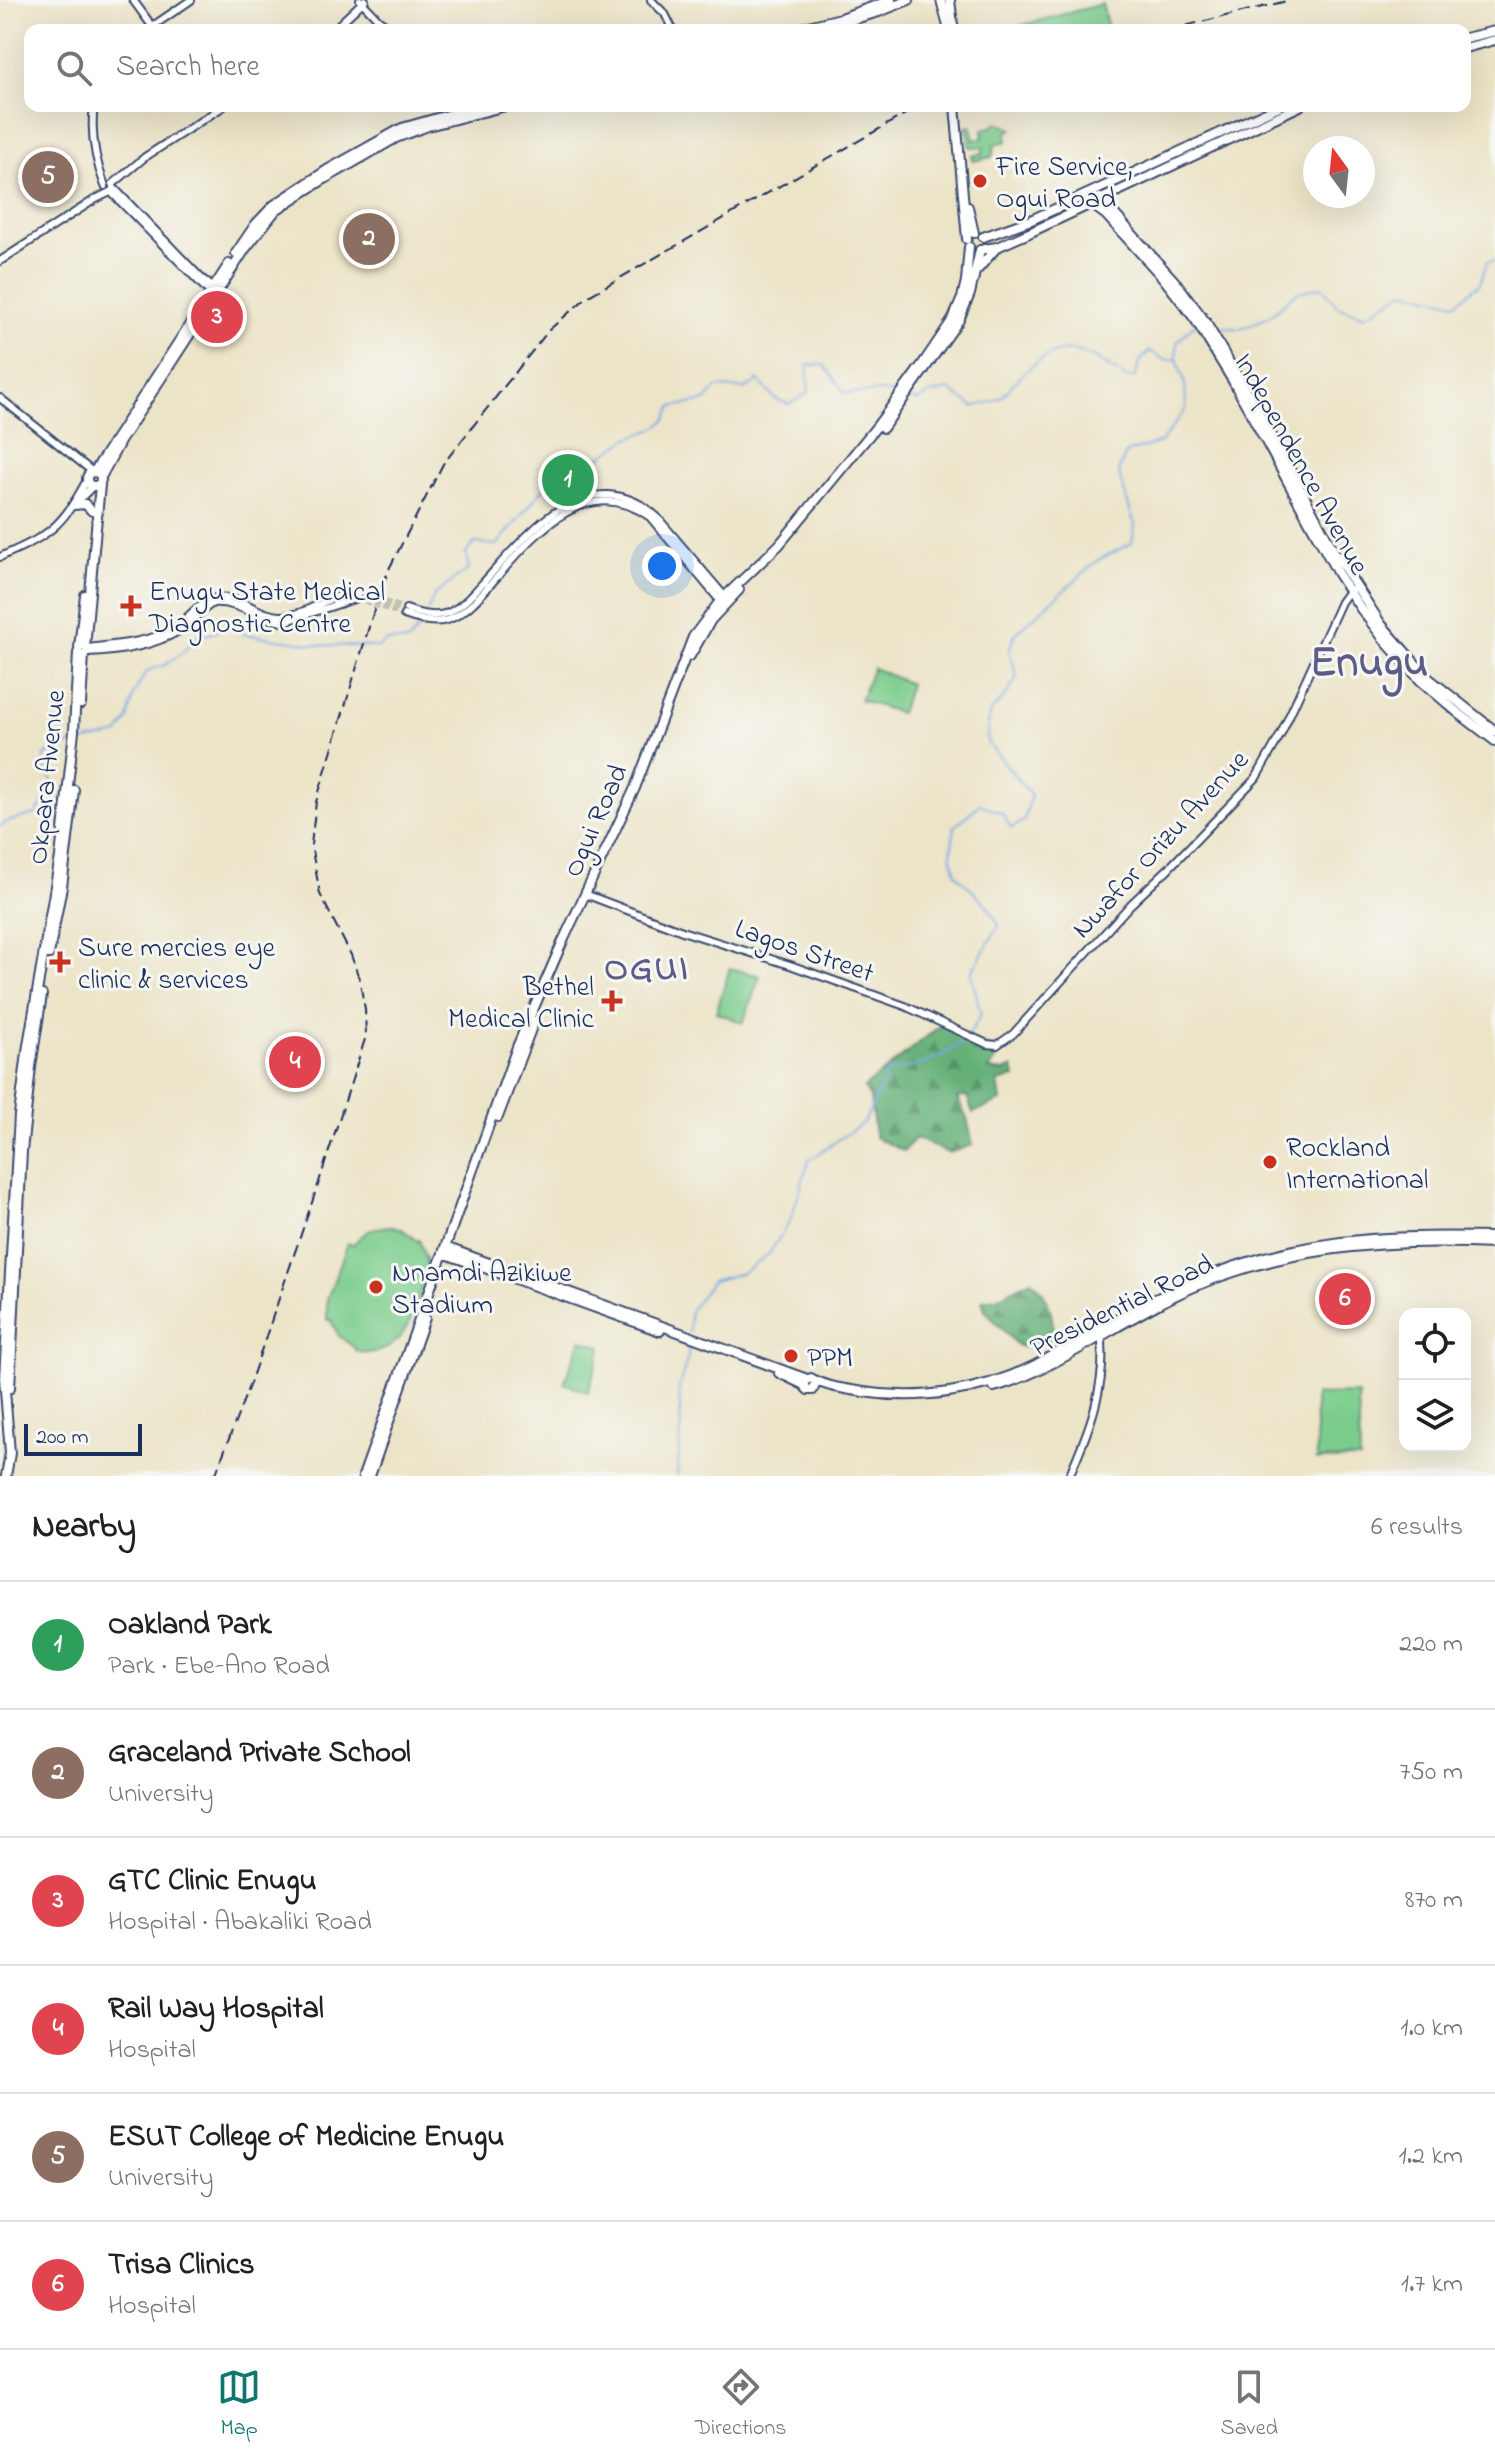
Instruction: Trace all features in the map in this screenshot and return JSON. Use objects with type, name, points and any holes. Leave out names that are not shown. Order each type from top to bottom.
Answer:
[{"type":"main road","points":[[834,24],[878,9],[891,0]]},
{"type":"main road","points":[[817,24],[909,0]]},
{"type":"main road","points":[[941,0],[949,24]]},
{"type":"main road","points":[[950,0],[951,24]]},
{"type":"main road","points":[[1471,37],[1495,31]]},
{"type":"main road","points":[[1471,46],[1495,40]]},
{"type":"main road","name":"Ogui Road","points":[[945,337],[962,298],[973,239],[958,112]]},
{"type":"main road","points":[[1266,112],[1011,228],[973,239],[973,250],[997,247],[1287,112]]},
{"type":"main road","points":[[91,476],[214,293],[250,231],[274,205],[288,194],[412,125],[447,113]]},
{"type":"main road","name":"Independence Avenue","points":[[1095,190],[1117,219],[1178,285],[1265,423],[1352,589],[1386,642],[1421,681],[1495,741]]},
{"type":"main road","points":[[1112,193],[1111,203],[1117,219]]},
{"type":"main road","name":"Independence Avenue","points":[[1085,195],[1203,324]]},
{"type":"main road","points":[[1054,221],[1091,210],[1106,215]]},
{"type":"main road","name":"Ogui Road","points":[[370,1476],[524,1029],[635,788],[693,637],[779,545],[869,440],[963,313],[982,250],[973,239]]},
{"type":"main road","points":[[975,273],[997,247]]},
{"type":"main road","points":[[91,476],[143,401]]},
{"type":"main road","name":"Okpara Avenue","points":[[8,1476],[15,1460],[9,1381],[22,1151],[75,743],[90,558],[91,476]]},
{"type":"main road","name":"Okpara Avenue","points":[[90,558],[91,476]]},
{"type":"main road","points":[[75,504],[83,503],[92,511]]},
{"type":"main road","name":"Independence Avenue","points":[[1360,600],[1427,677],[1495,731]]},
{"type":"main road","name":"Presidential Road","points":[[447,1251],[811,1383],[870,1398],[914,1400],[955,1397],[1027,1375],[1177,1291],[1300,1248],[1416,1235],[1495,1237]]},
{"type":"main road","name":"Presidential Road","points":[[1242,1267],[1300,1253],[1349,1246],[1427,1241],[1495,1244]]},
{"type":"main road","points":[[447,1251],[455,1247],[460,1255]]},
{"type":"main road","name":"Ogui Road","points":[[363,1476],[447,1251]]},
{"type":"street","points":[[133,0],[148,24]]},
{"type":"street","points":[[156,24],[191,0]]},
{"type":"street","points":[[651,0],[670,24]]},
{"type":"street","points":[[339,24],[362,1],[386,24]]},
{"type":"street","points":[[351,13],[374,15]]},
{"type":"street","points":[[94,112],[92,133],[101,172],[110,187],[214,293]]},
{"type":"street","points":[[0,261],[94,200],[149,154],[215,112]]},
{"type":"street","points":[[0,398],[91,476],[75,504],[47,534],[0,557]]},
{"type":"street","points":[[405,612],[425,617],[443,615],[455,609],[542,523],[572,502],[597,495],[622,497],[644,506],[657,517],[724,601]]},
{"type":"street","name":"Nwafor Orizu Avenue","points":[[1003,1042],[1131,904],[1256,778],[1281,734],[1338,610],[1352,589]]},
{"type":"street","points":[[83,651],[129,647],[169,636],[213,603],[233,605],[284,622],[358,596]]},
{"type":"street","points":[[1338,610],[1360,600]]},
{"type":"street","name":"Lagos Street","points":[[587,895],[685,932],[905,1006],[994,1045],[1003,1042]]},
{"type":"street","points":[[1069,1476],[1094,1410],[1104,1360],[1101,1331]]},
{"type":"green space","points":[[1102,4],[1107,24],[1027,24]]},
{"type":"green space","points":[[997,122],[1012,129],[1006,133],[1007,141],[995,144],[992,157],[973,161],[972,156],[983,153],[983,147],[970,147],[966,127],[971,126],[974,140],[983,138],[983,129]]},
{"type":"green space","points":[[873,668],[910,684],[900,713],[860,700]]},
{"type":"green space","points":[[730,968],[760,976],[743,1023],[716,1012]]},
{"type":"green space","points":[[941,1025],[1000,1053],[989,1070],[1003,1072],[1013,1067],[1015,1077],[998,1082],[1001,1101],[973,1113],[967,1096],[957,1098],[967,1118],[973,1145],[948,1153],[916,1138],[903,1151],[875,1137],[870,1097],[864,1088]]},
{"type":"green space","name":"Nnamdi Azikiwe Stadium","points":[[392,1226],[419,1240],[426,1259],[427,1268],[418,1299],[406,1328],[397,1340],[386,1348],[372,1352],[355,1351],[339,1336],[330,1319],[327,1320],[327,1299],[348,1243],[353,1245],[365,1233]]},
{"type":"green space","points":[[1031,1280],[1046,1299],[1054,1339],[1024,1347],[1017,1345],[985,1310],[982,1300],[996,1298]]},
{"type":"green space","points":[[581,1340],[602,1347],[588,1392],[564,1383]]},
{"type":"green space","points":[[1358,1394],[1360,1459],[1317,1460],[1315,1395]]},
{"type":"waterway","points":[[1211,326],[1241,329],[1268,317],[1297,292],[1322,287],[1337,306],[1365,316],[1404,291],[1456,303],[1480,283],[1487,262],[1495,261]]},
{"type":"waterway","points":[[689,1332],[690,1311],[712,1281],[742,1273],[769,1254],[791,1219],[809,1160],[864,1122],[888,1072],[946,1053],[966,1039],[981,1015],[971,973],[999,925],[988,906],[956,874],[951,854],[955,826],[980,804],[1002,813],[1011,828],[1024,821],[1031,795],[987,742],[989,713],[1006,696],[1017,677],[1009,650],[1015,634],[1098,560],[1132,543],[1135,525],[1118,472],[1126,453],[1161,442],[1186,409],[1185,383],[1177,359],[1177,343],[1192,326],[1196,326]]},
{"type":"waterway","points":[[908,398],[918,401],[930,394],[949,390],[974,407],[1003,396],[1045,357],[1070,350],[1095,358],[1126,378],[1135,377],[1140,361],[1150,351],[1165,360],[1177,359]]},
{"type":"waterway","points":[[428,611],[434,595],[469,569],[466,553],[474,543],[497,545],[548,483],[558,461],[568,451],[583,460],[601,457],[629,438],[654,429],[666,420],[672,407],[705,401],[718,387],[746,389],[758,380],[775,399],[789,404],[809,392],[807,365],[824,365],[845,393],[894,394]]},
{"type":"waterway","points":[[77,743],[119,734],[128,719],[134,693],[147,671],[165,665],[198,636],[214,633],[228,624],[244,634],[319,645],[379,647],[387,641],[408,642],[424,621]]},
{"type":"waterway","points":[[0,826],[36,814],[55,785],[42,765],[46,754],[71,744]]},
{"type":"waterway","points":[[677,1476],[681,1431],[679,1387],[688,1357],[689,1339]]},
{"type":"tunnel","points":[[359,593],[406,609]]},
{"type":"tunnel","points":[[357,598],[404,615]]},
{"type":"railway","points":[[1193,24],[1291,0]]},
{"type":"railway","points":[[215,1476],[319,1182],[366,1036],[359,978],[351,955],[320,894],[311,845],[316,802],[390,567],[443,464],[549,330],[587,297],[909,112]]},
{"type":"place","name":"ESUT College of Medicine Enugu","points":[[48,177]]},
{"type":"place","name":"Fire Service, Ogui Road","points":[[980,181]]},
{"type":"place","name":"Graceland Private School","points":[[369,239]]},
{"type":"place","name":"GTC Clinic Enugu","points":[[217,317]]},
{"type":"place","name":"Oakland Park","points":[[568,480]]},
{"type":"place","name":"Enugu State Medical Diagnostic Centre","points":[[131,606]]},
{"type":"place","name":"Sure mercies eye clinic & services","points":[[60,962]]},
{"type":"place","name":"Bethel Medical Clinic","points":[[612,1001]]},
{"type":"place","name":"Rail Way Hospital","points":[[295,1062]]},
{"type":"place","name":"Rockland International","points":[[1270,1162]]},
{"type":"place","name":"Nnamdi Azikiwe Stadium","points":[[376,1287]]},
{"type":"place","name":"Trisa Clinics","points":[[1345,1299]]},
{"type":"place","name":"PPM","points":[[791,1356]]},
{"type":"district","name":"Enugu","points":[[1369,660]]},
{"type":"district","name":"OGUI","points":[[647,966]]}]
